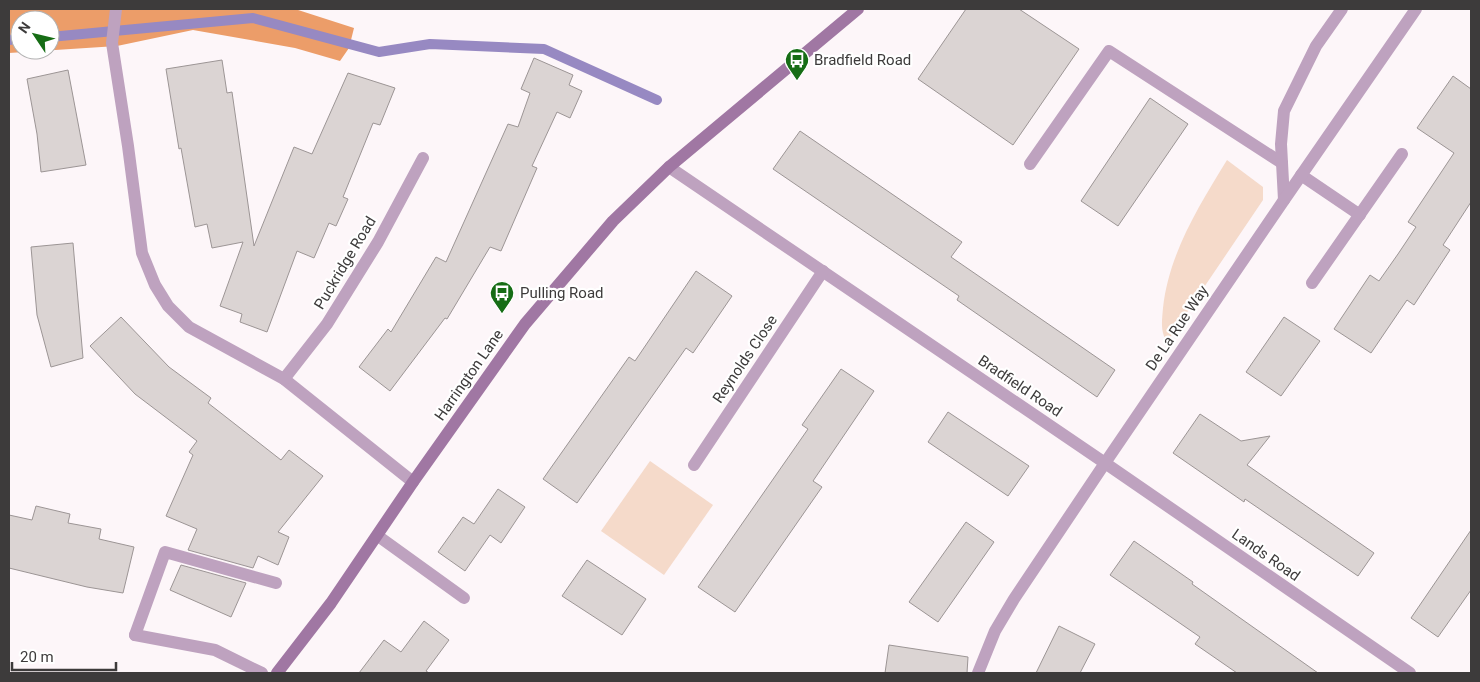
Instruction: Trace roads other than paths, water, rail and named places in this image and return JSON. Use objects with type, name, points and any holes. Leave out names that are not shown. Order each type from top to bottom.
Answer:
[{"type":"street","points":[[116,9],[112,43],[142,254],[155,285],[168,306],[189,326],[284,379],[413,482]]},
{"type":"street","name":"Harrington Lane","points":[[277,673],[331,603],[524,324],[613,221],[669,167],[858,9]]},
{"type":"street","points":[[1284,200],[1282,129],[1284,111],[1316,46],[1342,9]]},
{"type":"street","name":"De La Rue Way","points":[[978,673],[995,631],[1014,599],[1284,200],[1416,9]]},
{"type":"street","points":[[1030,164],[1109,50],[1282,163]]},
{"type":"street","points":[[1312,283],[1402,154]]},
{"type":"street","name":"Puckridge Road","points":[[284,379],[327,324],[378,242],[423,158]]},
{"type":"street","name":"Bradfield Road","points":[[669,167],[1105,463]]},
{"type":"street","points":[[1301,176],[1360,214]]},
{"type":"street","name":"Reynolds Close","points":[[694,465],[823,271]]},
{"type":"street","name":"Lands Road","points":[[1105,463],[1410,673]]},
{"type":"street","points":[[378,536],[464,598]]},
{"type":"street","points":[[262,673],[215,650],[135,636],[164,552],[276,583]]},
{"type":"waterway","points":[[60,36],[253,18],[379,52],[430,44],[544,49],[657,100]]},
{"type":"place","name":"Bradfield Road","points":[[797,81]]},
{"type":"place","name":"Pulling Road","points":[[502,314]]}]
